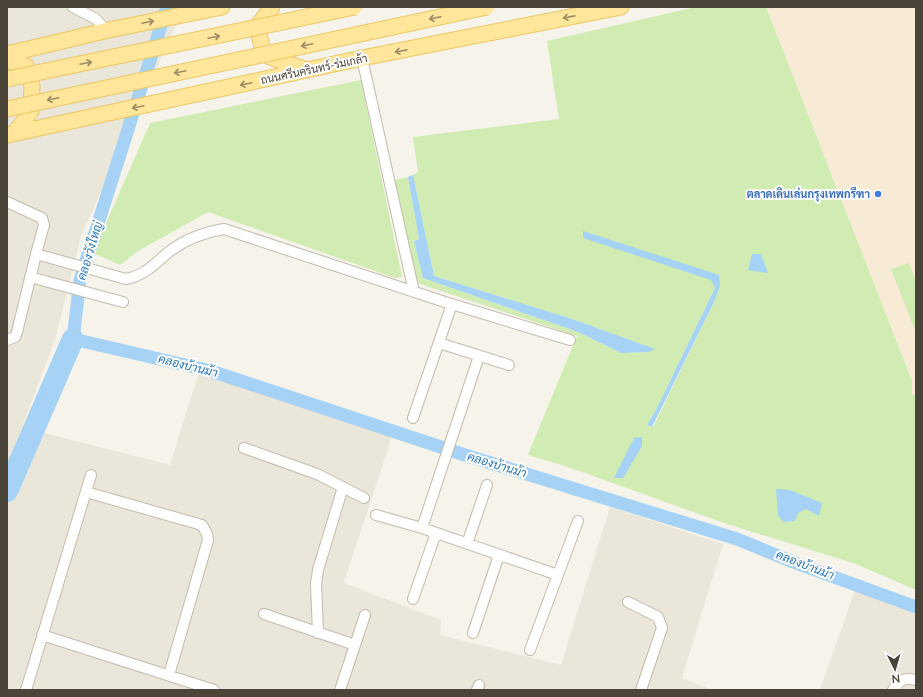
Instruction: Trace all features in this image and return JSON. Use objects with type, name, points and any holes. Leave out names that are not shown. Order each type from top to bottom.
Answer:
[{"type":"main road","points":[[272,7],[259,24],[258,36],[263,51],[270,57],[308,71]]},
{"type":"main road","points":[[7,79],[355,7]]},
{"type":"main road","points":[[7,108],[486,7]]},
{"type":"main road","name":"ถนนศรีนครินทร์-ร่มเกล้า","points":[[11,134],[308,71],[362,58],[621,7]]},
{"type":"main road","points":[[7,54],[219,8]]},
{"type":"main road","points":[[7,60],[26,66],[32,86],[31,111],[11,134]]},
{"type":"street","points":[[73,7],[96,19],[108,31]]},
{"type":"street","points":[[362,58],[414,292]]},
{"type":"street","points":[[7,202],[42,218],[44,225],[35,278],[15,337],[7,340]]},
{"type":"street","points":[[40,255],[126,279],[136,277],[146,272],[170,251],[196,237],[224,229],[234,231],[414,292],[570,340]]},
{"type":"street","points":[[35,278],[123,302]]},
{"type":"street","points":[[413,418],[452,304]]},
{"type":"street","points":[[438,343],[509,366]]},
{"type":"street","points":[[422,528],[479,356]]},
{"type":"street","points":[[244,448],[317,474],[364,498]]},
{"type":"street","points":[[26,690],[91,475]]},
{"type":"street","points":[[467,544],[487,485]]},
{"type":"street","points":[[318,633],[316,584],[318,570],[343,487]]},
{"type":"street","points":[[86,492],[202,525],[208,534],[208,540],[169,675]]},
{"type":"street","points":[[376,514],[422,528],[558,575]]},
{"type":"street","points":[[530,650],[578,521]]},
{"type":"street","points":[[413,599],[436,533]]},
{"type":"street","points":[[473,633],[500,555]]},
{"type":"street","points":[[628,602],[658,617],[662,628],[641,690]]},
{"type":"street","points":[[264,614],[354,645]]},
{"type":"street","points":[[340,690],[365,615]]},
{"type":"street","points":[[42,635],[214,690]]},
{"type":"street","points":[[893,690],[901,680],[908,678],[916,680]]},
{"type":"shaded area","points":[[7,7],[184,7],[81,236],[55,340],[7,466]]},
{"type":"shaded area","name":"ตลาดเดินเล่นกรุงเทพกรีฑา","points":[[766,7],[916,7],[916,395],[912,394],[912,381]]},
{"type":"shaded area","points":[[200,368],[392,436],[344,583],[441,620],[440,635],[561,665],[610,507],[723,544],[682,678],[712,690],[7,690],[7,496],[28,429],[170,465]]},
{"type":"shaded area","points":[[855,590],[916,613],[916,690],[820,690]]},
{"type":"green space","points":[[696,7],[766,7],[912,381],[912,394],[916,395],[916,590],[856,564],[724,523],[568,467],[528,455],[577,336],[417,283],[395,180],[408,177],[419,239],[414,241],[423,278],[578,332],[621,353],[649,352],[654,349],[572,319],[434,276],[413,175],[418,172],[413,137],[559,119],[547,41]],"holes":[[[712,280],[720,286],[714,302],[653,427],[647,425],[656,410],[715,288]]]},
{"type":"green space","points":[[361,80],[402,277],[395,278],[208,212],[138,251],[120,265],[93,253],[150,123]]},
{"type":"green space","points":[[909,263],[916,282],[916,333],[891,269]]},
{"type":"water","points":[[413,175],[434,276],[572,319],[655,349],[649,352],[621,353],[578,332],[423,278],[414,241],[419,239],[408,177]]},
{"type":"water","points":[[583,231],[719,275],[720,286],[714,302],[652,427],[647,425],[656,410],[715,288],[711,280],[583,238]]},
{"type":"water","points":[[752,254],[761,254],[768,273],[748,270]]},
{"type":"water","points":[[642,437],[642,446],[623,478],[614,478],[634,438]]},
{"type":"water","points":[[776,489],[790,490],[822,503],[819,516],[806,509],[798,513],[795,521],[783,522],[778,515]]},
{"type":"waterway","name":"คลองบ้านม้า","points":[[167,7],[80,280],[73,339],[211,371],[465,455],[737,539],[793,562],[916,607]]},
{"type":"waterway","name":"คลองวังใหญ่","points":[[7,491],[73,339]]},
{"type":"place","name":"ตลาดเดินเล่นกรุงเทพกรีฑา","points":[[878,194]]}]
